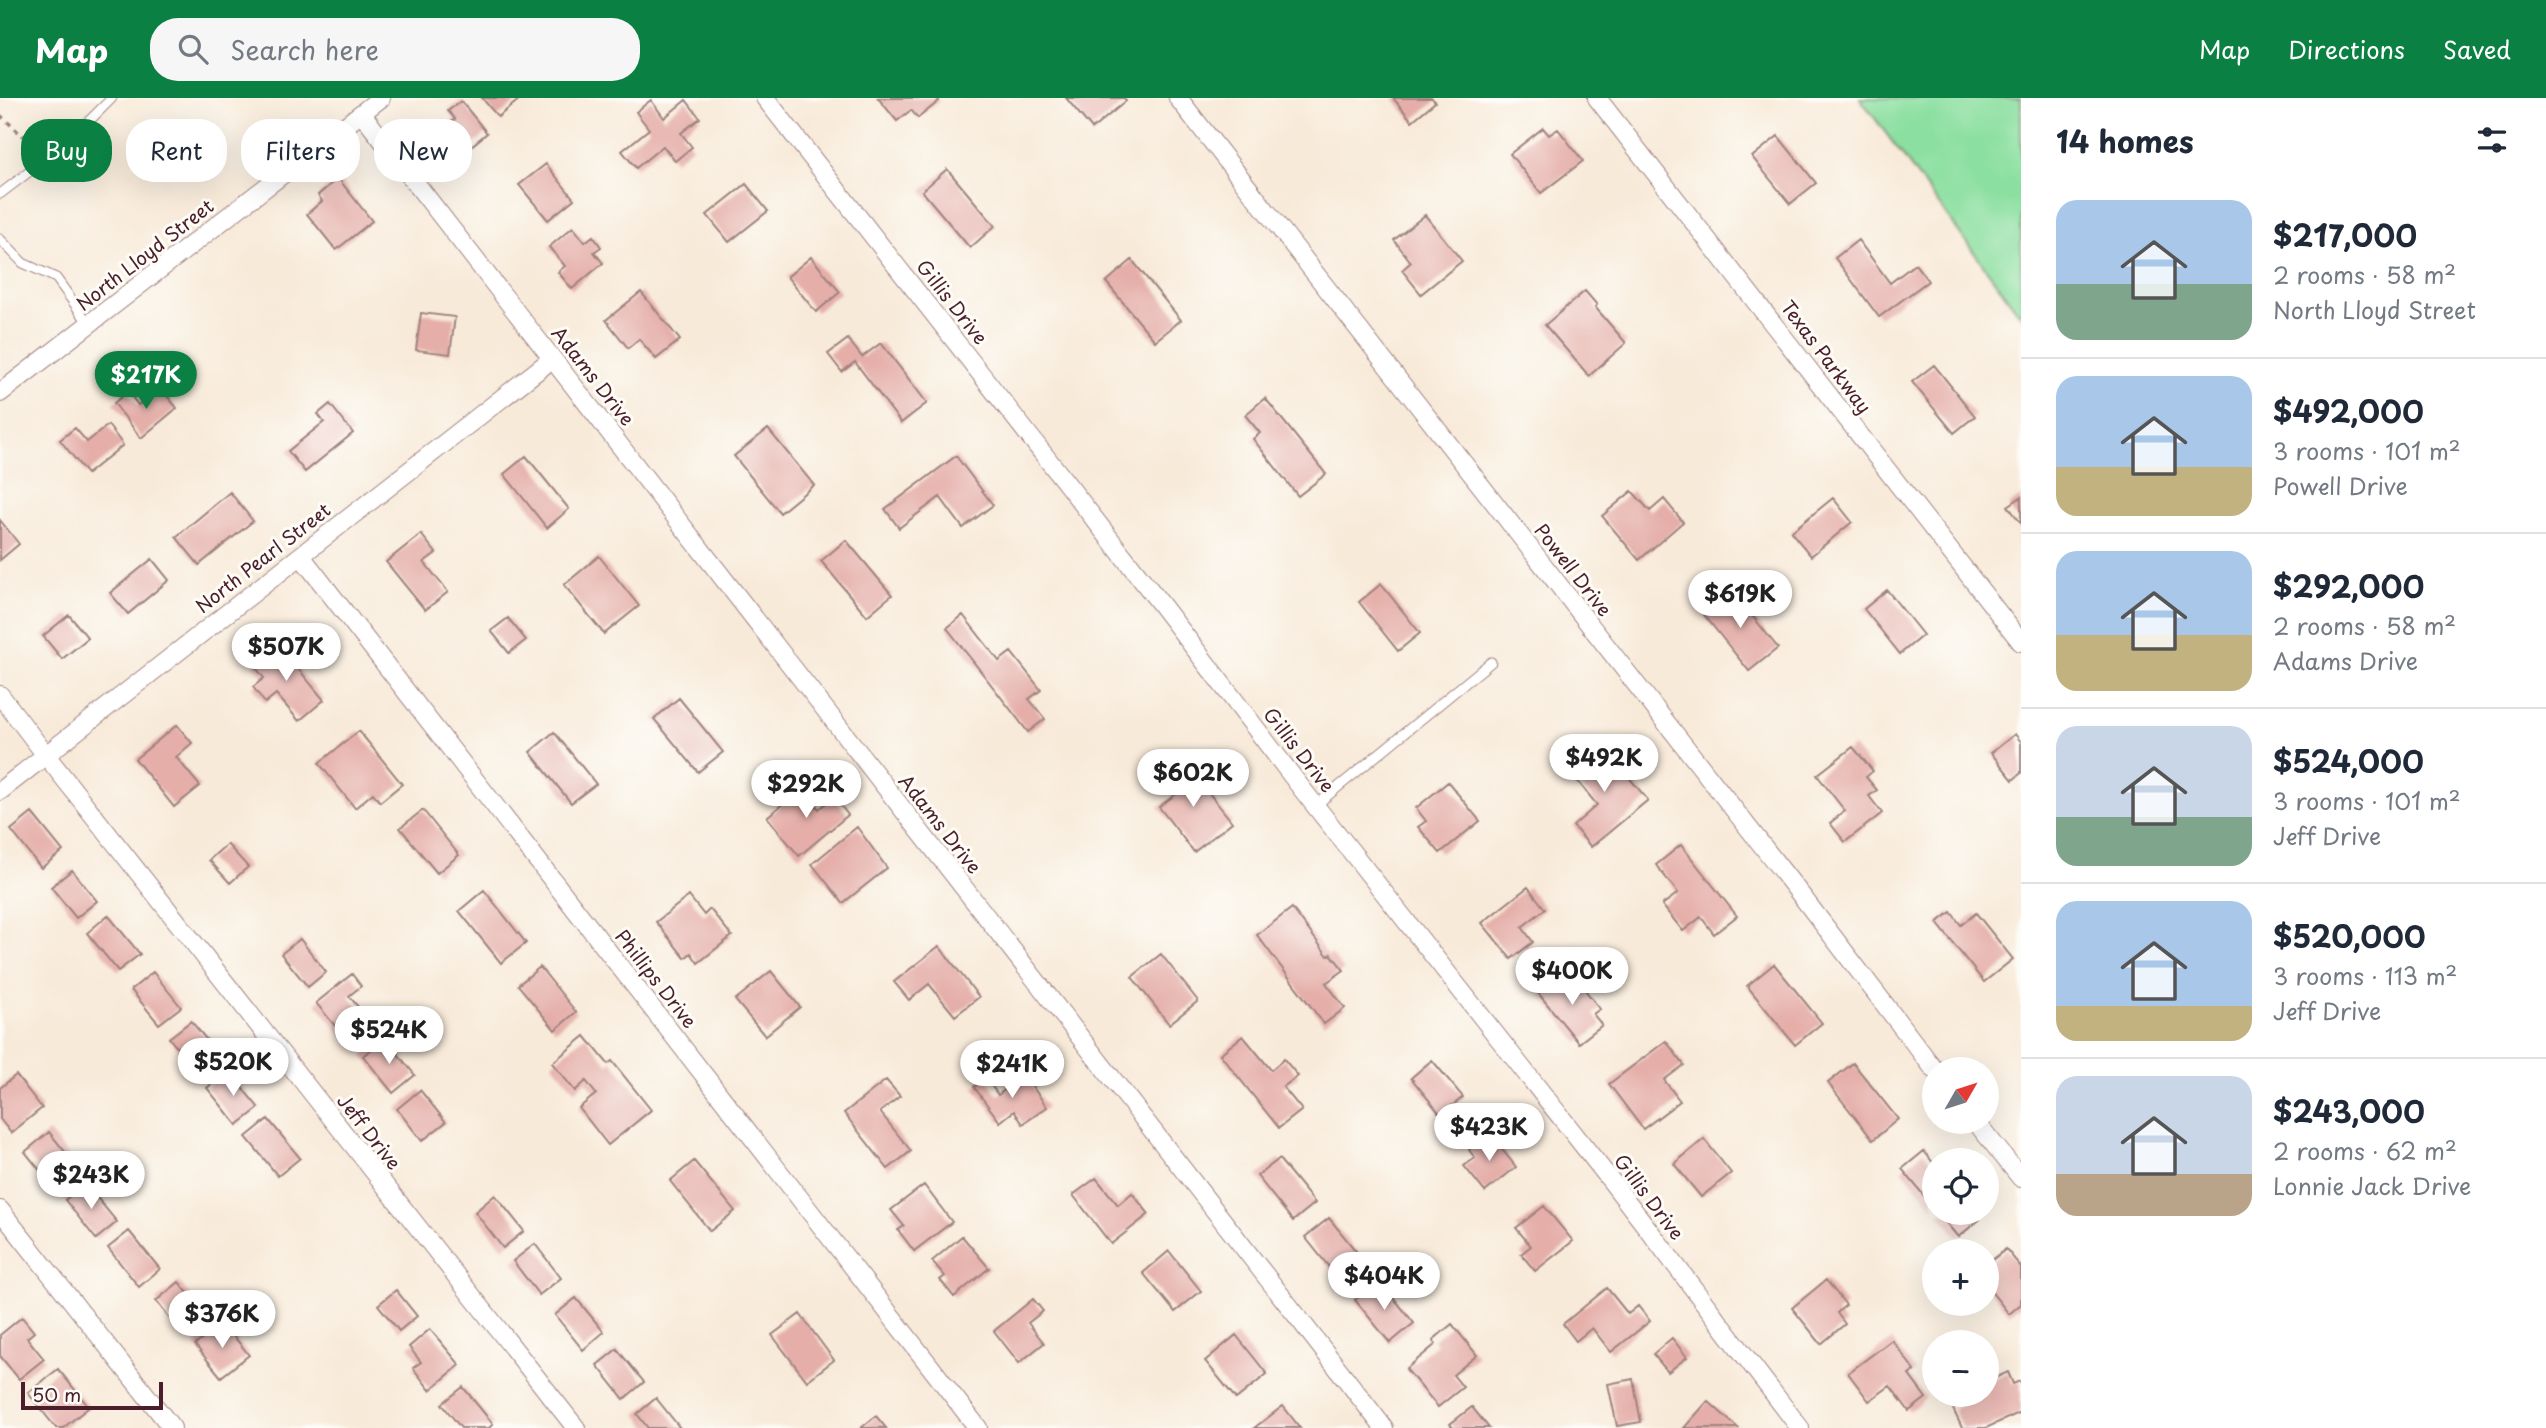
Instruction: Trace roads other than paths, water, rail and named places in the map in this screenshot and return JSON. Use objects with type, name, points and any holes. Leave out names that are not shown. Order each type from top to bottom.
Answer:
[{"type":"street","name":"Gillis Drive","points":[[765,98],[1160,603],[1315,806],[1612,1182],[1800,1428]]},
{"type":"street","name":"Powell Drive","points":[[1178,98],[1796,888],[1925,1057]]},
{"type":"street","name":"Texas Parkway","points":[[1597,98],[2021,642]]},
{"type":"street","name":"North Lloyd Street","points":[[0,393],[372,103]]},
{"type":"street","name":"Adams Drive","points":[[372,103],[552,359],[1384,1428]]},
{"type":"street","name":"North Pearl Street","points":[[0,791],[552,359]]},
{"type":"street","name":"Phillips Drive","points":[[301,556],[978,1428]]},
{"type":"street","name":"Jeff Drive","points":[[0,695],[576,1428]]},
{"type":"street","points":[[1986,1134],[2021,1178]]},
{"type":"street","points":[[0,1210],[172,1428]]},
{"type":"lane","points":[[0,194],[68,142],[112,98]]},
{"type":"lane","points":[[0,239],[23,263],[56,278],[89,324]]},
{"type":"lane","points":[[1315,806],[1491,662]]}]
